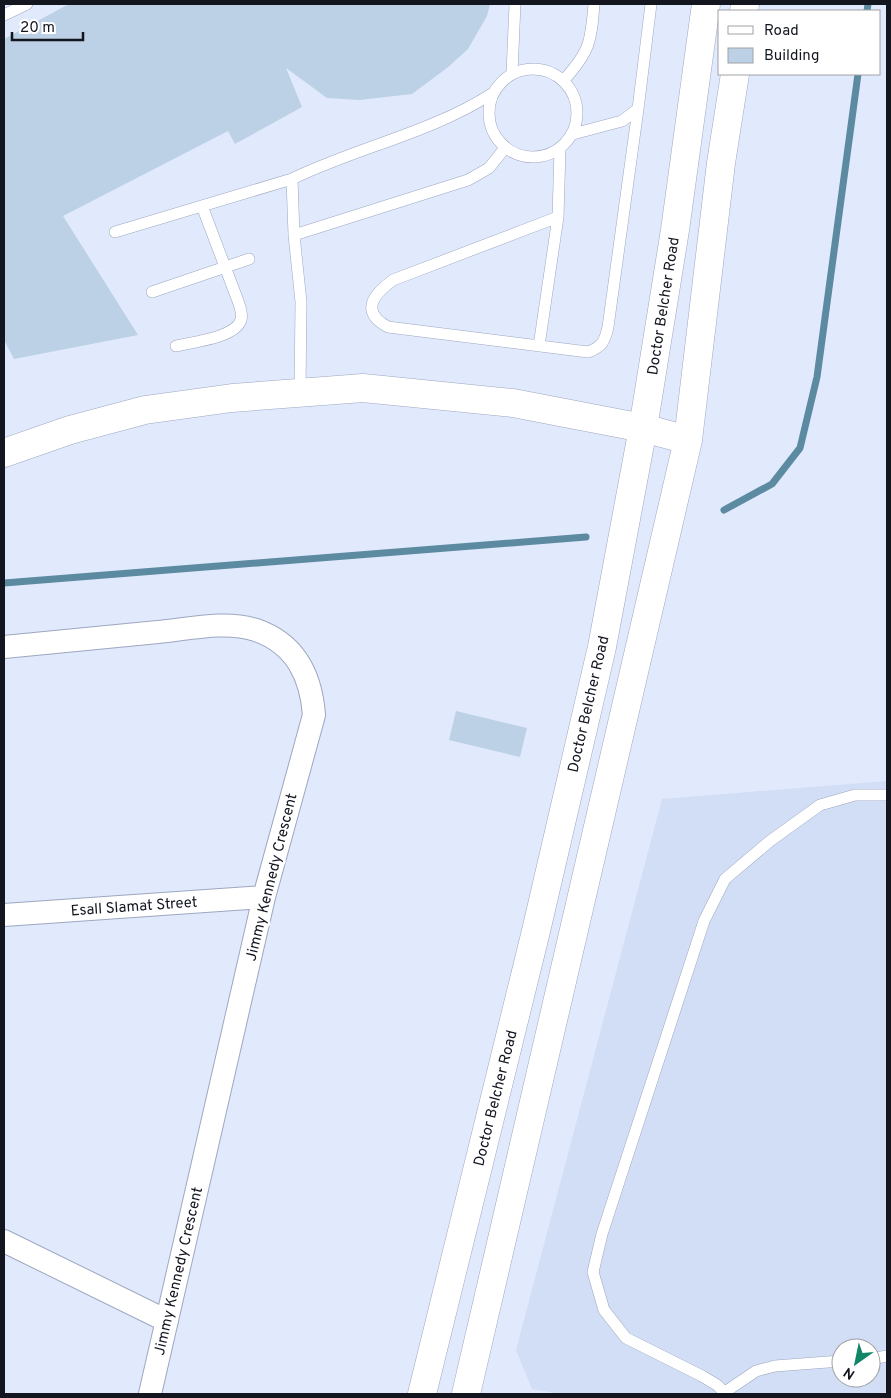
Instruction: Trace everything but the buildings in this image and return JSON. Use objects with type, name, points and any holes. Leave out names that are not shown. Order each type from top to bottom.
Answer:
[{"type":"main road","name":"Doctor Belcher Road","points":[[422,1394],[536,931],[597,666],[643,428],[675,230],[706,4]]},
{"type":"main road","points":[[466,1394],[688,440],[721,163],[734,75]]},
{"type":"main road","points":[[4,453],[70,430],[145,410],[232,398],[363,388],[513,403],[643,428],[688,440]]},
{"type":"street","name":"Jimmy Kennedy Crescent","points":[[4,647],[203,628],[241,627],[257,630],[278,642],[305,671],[312,692],[314,715],[264,897],[150,1394]]},
{"type":"street","name":"Esall Slamat Street","points":[[4,915],[264,897]]},
{"type":"street","points":[[4,1241],[167,1321]]},
{"type":"lane","points":[[4,16],[27,4]]},
{"type":"lane","points":[[512,73],[515,4]]},
{"type":"lane","points":[[564,80],[586,54],[591,38],[594,4]]},
{"type":"lane","points":[[558,217],[394,280],[378,291],[373,300],[372,312],[377,322],[388,327],[588,352],[599,348],[606,339],[651,4]]},
{"type":"lane","points":[[539,68],[552,72],[564,80],[575,96],[578,115],[573,134],[560,149],[542,157],[523,157],[505,148],[495,136],[489,122],[489,108],[493,93],[498,85],[512,73],[525,69],[539,68]]},
{"type":"lane","points":[[115,232],[292,179],[314,169],[421,130],[472,107],[493,93]]},
{"type":"lane","points":[[573,134],[622,121],[638,109]]},
{"type":"lane","points":[[294,235],[468,180],[489,168],[505,148]]},
{"type":"lane","points":[[539,346],[558,217],[560,149]]},
{"type":"lane","points":[[292,179],[294,235],[301,302],[300,393]]},
{"type":"lane","points":[[176,346],[229,333],[240,323],[242,314],[202,206]]},
{"type":"lane","points":[[152,292],[249,259]]},
{"type":"lane","points":[[831,1362],[775,1366],[756,1371],[725,1393],[718,1385],[702,1376],[626,1338],[604,1310],[593,1272],[602,1234],[704,921],[725,879],[770,841],[820,805],[855,796],[887,795]]},
{"type":"shaded area","points":[[887,781],[887,1394],[561,1394],[532,1389],[516,1350],[662,799]]},
{"type":"waterway","points":[[867,10],[868,4]]},
{"type":"waterway","points":[[724,510],[772,484],[800,448],[817,377],[858,75]]},
{"type":"waterway","points":[[4,583],[586,537]]}]
